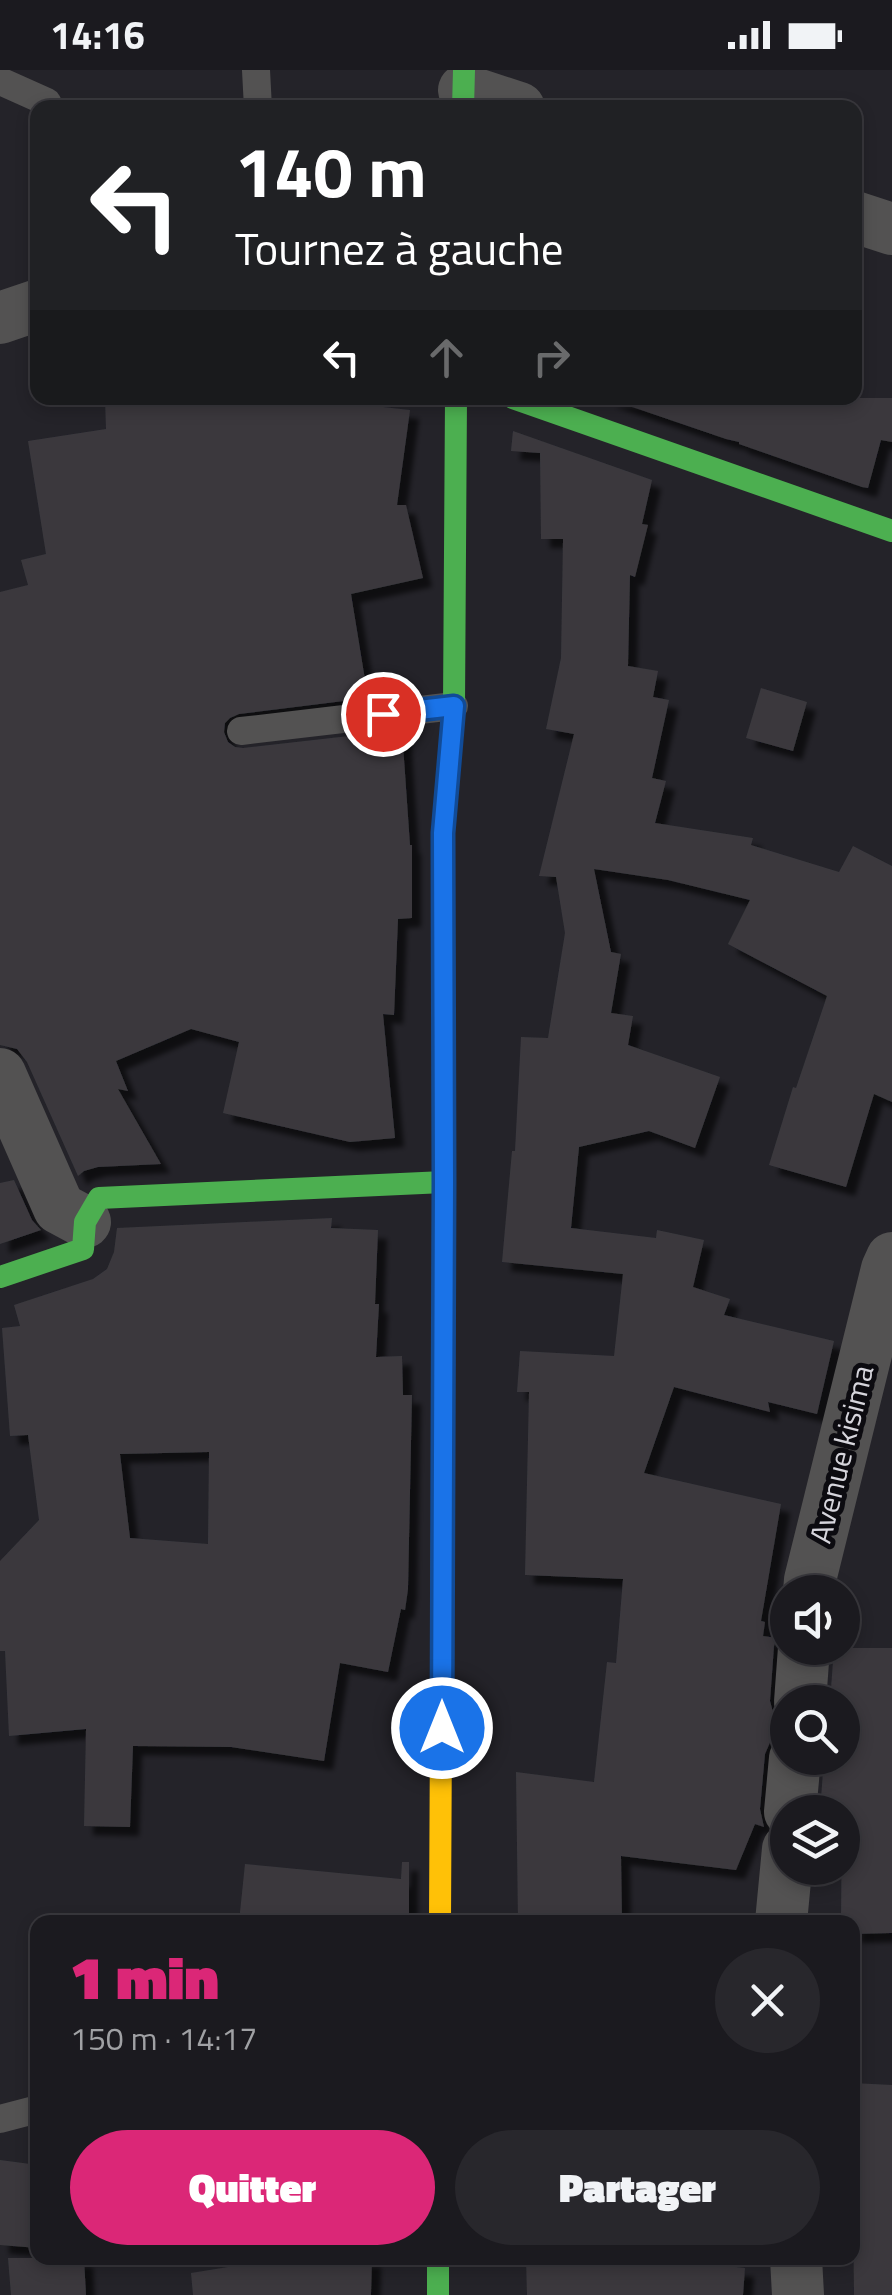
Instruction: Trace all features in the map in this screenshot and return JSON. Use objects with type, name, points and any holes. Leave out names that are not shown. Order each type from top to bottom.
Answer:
[{"type":"street","points":[[463,89],[495,100]]},
{"type":"street","points":[[862,219],[892,229]]},
{"type":"street","points":[[0,318],[30,308]]},
{"type":"street","points":[[440,1915],[443,833],[454,706],[456,405]]},
{"type":"street","points":[[534,405],[892,531]]},
{"type":"street","points":[[0,1074],[59,1208],[84,1222]]},
{"type":"street","points":[[0,1277],[83,1248],[84,1222],[100,1198],[444,1182]]},
{"type":"street","name":"Avenue kisima","points":[[811,1575],[886,1269],[892,1258]]},
{"type":"street","points":[[783,1915],[785,1885]]},
{"type":"street","points":[[438,2265],[438,2295]]},
{"type":"street","points":[[796,2265],[798,2295]]},
{"type":"lane","points":[[256,70],[258,100]]},
{"type":"lane","points":[[0,82],[42,100]]},
{"type":"lane","points":[[240,731],[454,706]]},
{"type":"lane","points":[[0,2120],[30,2111]]},
{"type":"building","points":[[862,398],[892,398],[892,442],[881,440],[868,488],[626,405],[862,405]]},
{"type":"building","points":[[105,405],[365,405],[410,410],[397,505],[406,505],[423,578],[351,594],[368,698],[239,714],[225,723],[224,732],[228,742],[243,748],[402,730],[412,845],[412,918],[398,919],[394,1015],[383,1014],[395,1138],[350,1142],[223,1113],[239,1042],[191,1029],[116,1061],[128,1091],[118,1089],[161,1164],[98,1167],[78,1176],[27,1062],[17,1049],[0,1045],[0,592],[28,585],[21,560],[46,554],[28,441],[106,429]]},
{"type":"building","points":[[513,431],[652,480],[642,524],[648,525],[635,577],[630,575],[628,666],[658,671],[653,697],[669,700],[652,778],[666,781],[655,823],[753,838],[751,845],[839,872],[853,846],[892,866],[892,1102],[874,1094],[846,1187],[769,1165],[827,996],[728,944],[750,900],[668,880],[594,869],[611,952],[621,954],[611,1013],[633,1016],[628,1045],[720,1077],[695,1148],[649,1131],[579,1147],[571,1228],[656,1238],[657,1230],[704,1240],[693,1287],[730,1299],[724,1315],[834,1341],[817,1414],[768,1402],[770,1412],[674,1387],[644,1473],[781,1504],[761,1621],[765,1622],[763,1636],[770,1637],[773,1665],[770,1742],[765,1754],[760,1809],[764,1827],[755,1824],[736,1870],[621,1856],[622,1915],[518,1915],[516,1772],[594,1782],[607,1662],[616,1663],[623,1579],[525,1575],[529,1392],[517,1392],[520,1351],[614,1356],[623,1274],[502,1262],[515,1151],[521,1037],[548,1038],[565,933],[556,877],[539,876],[574,734],[546,729],[561,658],[563,539],[541,539],[540,453],[511,451]]},
{"type":"building","points":[[761,688],[807,702],[793,751],[746,738]]},
{"type":"building","points":[[14,1180],[32,1220],[41,1230],[0,1244],[0,1183]]},
{"type":"building","points":[[332,1218],[331,1228],[378,1230],[376,1357],[402,1356],[403,1395],[412,1395],[408,1589],[388,1672],[340,1663],[324,1761],[231,1747],[133,1746],[130,1827],[84,1826],[86,1729],[9,1736],[5,1651],[0,1651],[0,1561],[39,1520],[28,1435],[10,1436],[2,1328],[20,1326],[14,1305],[93,1279],[107,1269],[117,1228]],"holes":[[[209,1452],[208,1544],[130,1538],[120,1454]]]},
{"type":"building","points":[[860,1648],[892,1648],[892,1933],[860,1934],[860,1915],[841,1915],[841,1885],[860,1885],[860,1795],[821,1795],[823,1775],[860,1775],[860,1685],[831,1685],[833,1665],[860,1665]]},
{"type":"building","points":[[402,1862],[409,1862],[409,1915],[240,1915],[245,1864],[401,1879]]},
{"type":"building","points":[[860,2083],[892,2085],[892,2295],[854,2295],[854,2265],[860,2265]]},
{"type":"building","points":[[0,2160],[30,2164],[30,2247],[0,2245]]},
{"type":"building","points":[[8,2258],[30,2258],[30,2265],[84,2265],[86,2295],[11,2295]]},
{"type":"building","points":[[241,2265],[372,2265],[371,2295],[193,2295],[191,2273]]},
{"type":"building","points":[[526,2265],[745,2268],[743,2295],[527,2295]]},
{"type":"traffic: fast","points":[[463,100],[464,70]]},
{"type":"traffic: fast","points":[[444,1132],[443,833],[454,706],[456,405]]},
{"type":"traffic: fast","points":[[533,405],[892,531]]},
{"type":"traffic: fast","points":[[0,1277],[83,1249],[85,1222],[99,1198],[444,1182]]},
{"type":"traffic: fast","points":[[438,2265],[438,2295]]},
{"type":"traffic: slow","points":[[440,1915],[444,1132]]},
{"type":"route","points":[[383,714],[454,706],[443,833],[442,1728]]}]
